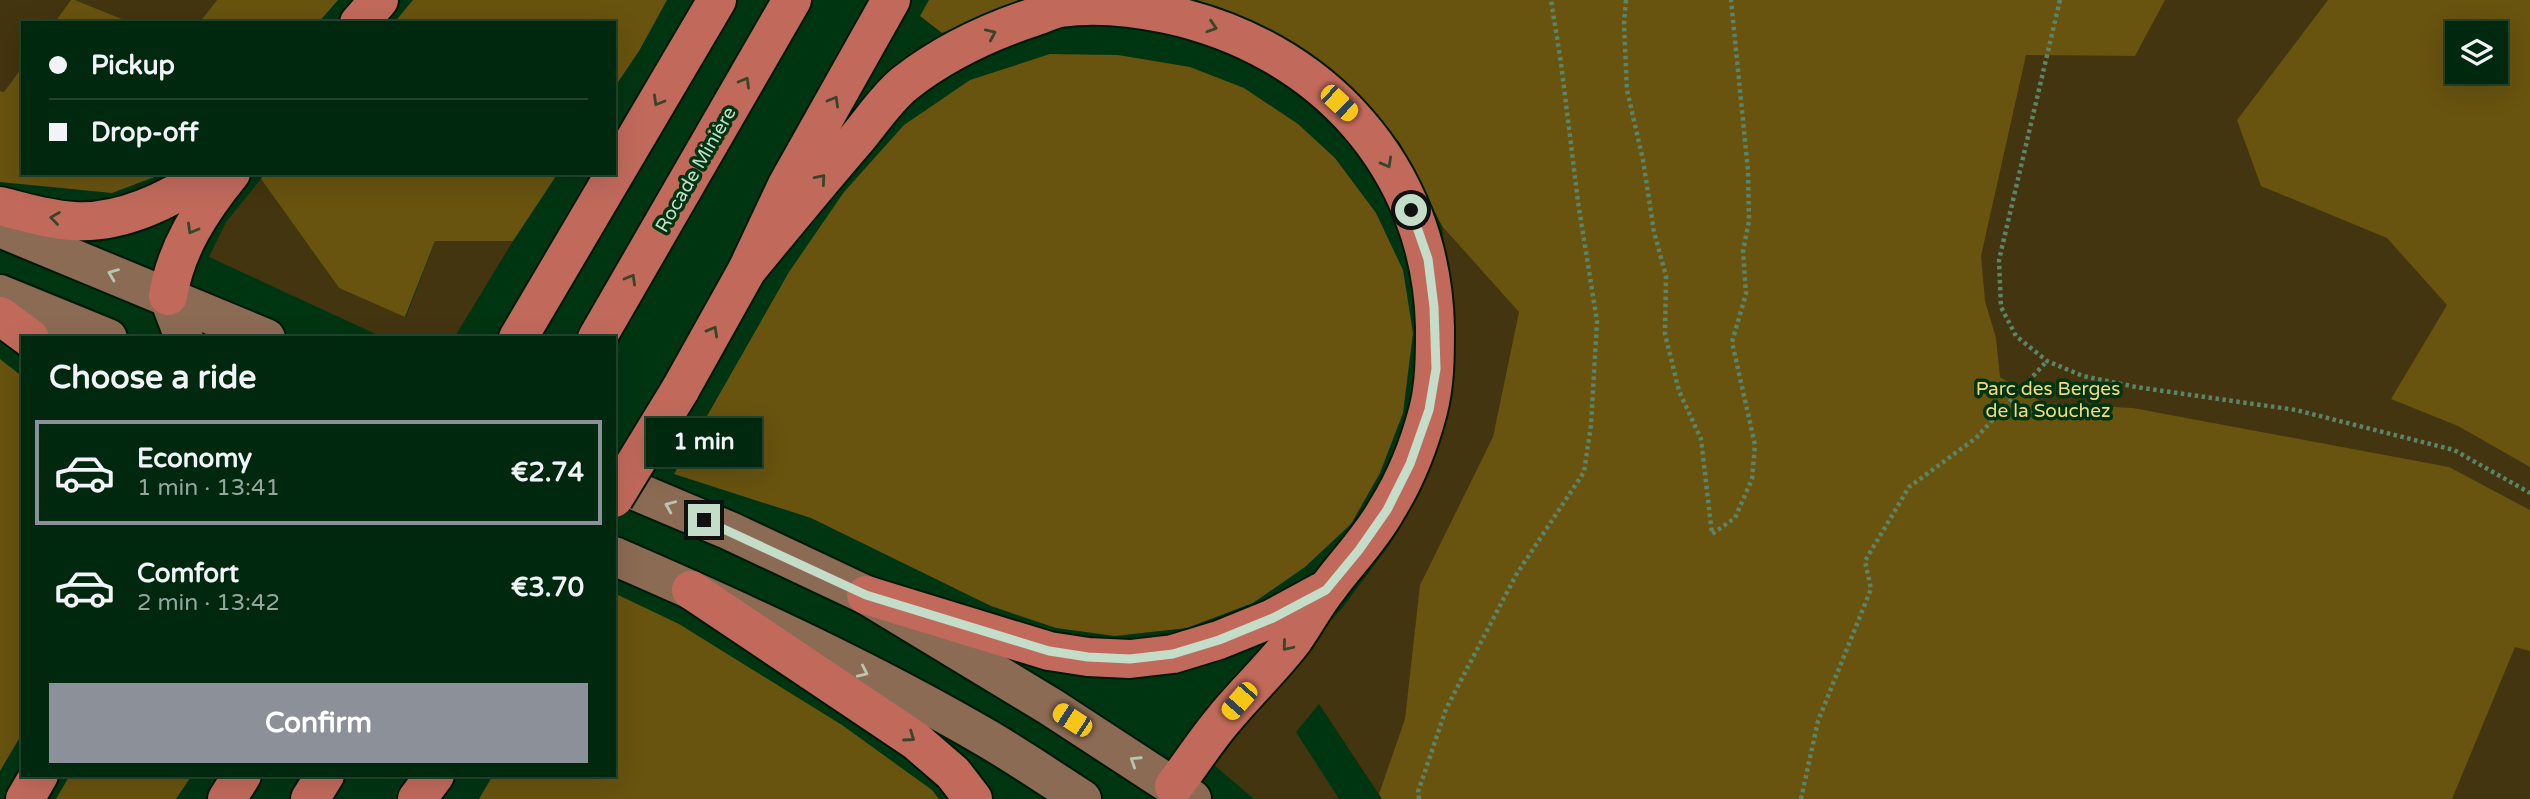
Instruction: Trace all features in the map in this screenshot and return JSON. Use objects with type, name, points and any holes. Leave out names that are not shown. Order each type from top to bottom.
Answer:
[{"type":"highway","points":[[361,21],[379,0]]},
{"type":"highway","points":[[616,172],[717,0]]},
{"type":"highway","name":"Rocade Minière","points":[[598,336],[792,0]]},
{"type":"highway","points":[[616,495],[680,390],[747,271],[787,185],[891,0]]},
{"type":"highway","points":[[747,271],[901,86],[954,50],[1059,8],[1146,10],[1188,19],[1234,34],[1274,54],[1321,86],[1357,119],[1385,158],[1411,210],[1428,259],[1434,307],[1436,369],[1429,410],[1410,464],[1387,510],[1326,590],[1293,640],[1221,722],[1180,795]]},
{"type":"highway","points":[[0,206],[75,221],[107,219],[146,208],[186,189],[207,175]]},
{"type":"highway","points":[[168,296],[172,273],[188,235],[229,175]]},
{"type":"highway","points":[[524,329],[614,175]]},
{"type":"highway","points":[[0,316],[27,336]]},
{"type":"highway","points":[[691,590],[916,741],[953,773],[972,799]]},
{"type":"highway","points":[[866,595],[1049,651],[1088,657],[1130,659],[1173,654],[1219,640],[1273,618],[1326,590]]},
{"type":"highway","points":[[25,799],[37,777]]},
{"type":"highway","points":[[226,799],[241,777]]},
{"type":"highway","points":[[310,799],[324,777]]},
{"type":"highway","points":[[417,799],[434,777]]},
{"type":"highway","points":[[439,799],[449,777]]},
{"type":"main road","points":[[0,228],[262,336]]},
{"type":"main road","points":[[0,294],[103,336]]},
{"type":"main road","points":[[168,296],[183,336]]},
{"type":"main road","points":[[616,483],[730,531],[866,595],[1051,707],[1180,795]]},
{"type":"main road","points":[[616,557],[886,682],[988,739],[1082,799]]},
{"type":"path","points":[[1419,799],[1418,792],[1446,709],[1516,575],[1584,472],[1591,425],[1597,321],[1551,0]]},
{"type":"path","points":[[1626,0],[1624,24],[1627,90],[1643,160],[1654,232],[1666,276],[1665,334],[1679,391],[1701,439],[1712,534],[1735,518],[1752,479],[1755,445],[1732,342],[1746,294],[1744,250],[1749,221],[1748,171],[1731,0]]},
{"type":"path","points":[[2060,0],[1998,260],[2001,307],[2016,337],[2047,361],[2083,376],[2136,387],[2296,411],[2454,450],[2530,493]]},
{"type":"path","points":[[1801,799],[1818,721],[1871,589],[1865,561],[1909,487],[1976,438],[2047,361]]},
{"type":"green space","points":[[0,0],[71,0],[55,21],[21,21],[21,69],[4,92],[0,91]]},
{"type":"green space","points":[[75,0],[217,0],[201,21],[127,21]]},
{"type":"green space","name":"Parc des Berges de la Souchez","points":[[1184,0],[2530,0],[2530,799],[1382,799],[1319,704],[1296,732],[1339,799],[1254,799],[1214,765],[1239,723],[1343,607],[1390,544],[1420,493],[1443,427],[1454,333],[1442,226],[1400,143],[1343,80],[1277,34],[1200,3]]},
{"type":"green space","points":[[261,179],[339,288],[406,317],[435,241],[513,241],[455,336],[380,336],[209,257],[226,222]]},
{"type":"shaded area","points":[[71,0],[75,0],[127,21],[55,21]]},
{"type":"shaded area","points":[[217,0],[338,0],[320,21],[201,21]]},
{"type":"shaded area","points":[[413,0],[667,0],[639,51],[616,85],[616,21],[396,21]]},
{"type":"shaded area","points":[[929,0],[1036,0],[1006,8],[942,33],[920,16]]},
{"type":"shaded area","name":"Parc des Berges de la Souchez","points":[[1184,0],[2165,0],[2135,56],[2026,55],[1981,256],[1985,301],[1996,338],[2000,377],[2043,403],[2133,408],[2449,467],[2530,510],[2530,651],[2515,647],[2452,799],[1382,799],[1379,794],[1405,719],[1420,585],[1493,437],[1519,312],[1442,226],[1400,143],[1343,80],[1277,34],[1200,3]]},
{"type":"shaded area","points":[[2328,0],[2530,0],[2530,467],[2458,426],[2391,399],[2447,305],[2387,238],[2261,186],[2237,120]]},
{"type":"shaded area","points":[[1050,54],[1118,55],[1190,67],[1244,88],[1298,124],[1335,158],[1376,213],[1403,270],[1413,333],[1403,413],[1380,473],[1351,524],[1305,567],[1253,603],[1187,628],[1115,636],[1056,628],[991,606],[811,518],[674,474],[789,272],[844,192],[904,125],[970,80]]},
{"type":"shaded area","points":[[21,69],[21,175],[160,175],[112,193],[0,182],[0,91],[4,92]]},
{"type":"shaded area","points":[[264,175],[557,175],[513,241],[435,241],[405,317],[339,288],[261,179]]},
{"type":"shaded area","points":[[0,359],[21,375],[21,735],[0,771]]},
{"type":"shaded area","points":[[616,594],[679,624],[842,725],[932,790],[939,799],[479,799],[492,777],[616,777]]},
{"type":"shaded area","points":[[69,777],[191,777],[176,799],[56,799]]},
{"type":"route","points":[[704,520],[866,595],[1049,651],[1088,657],[1130,659],[1173,654],[1219,640],[1273,618],[1326,590],[1359,550],[1387,510],[1410,464],[1429,410],[1436,369],[1434,307],[1428,259],[1411,210]]}]
